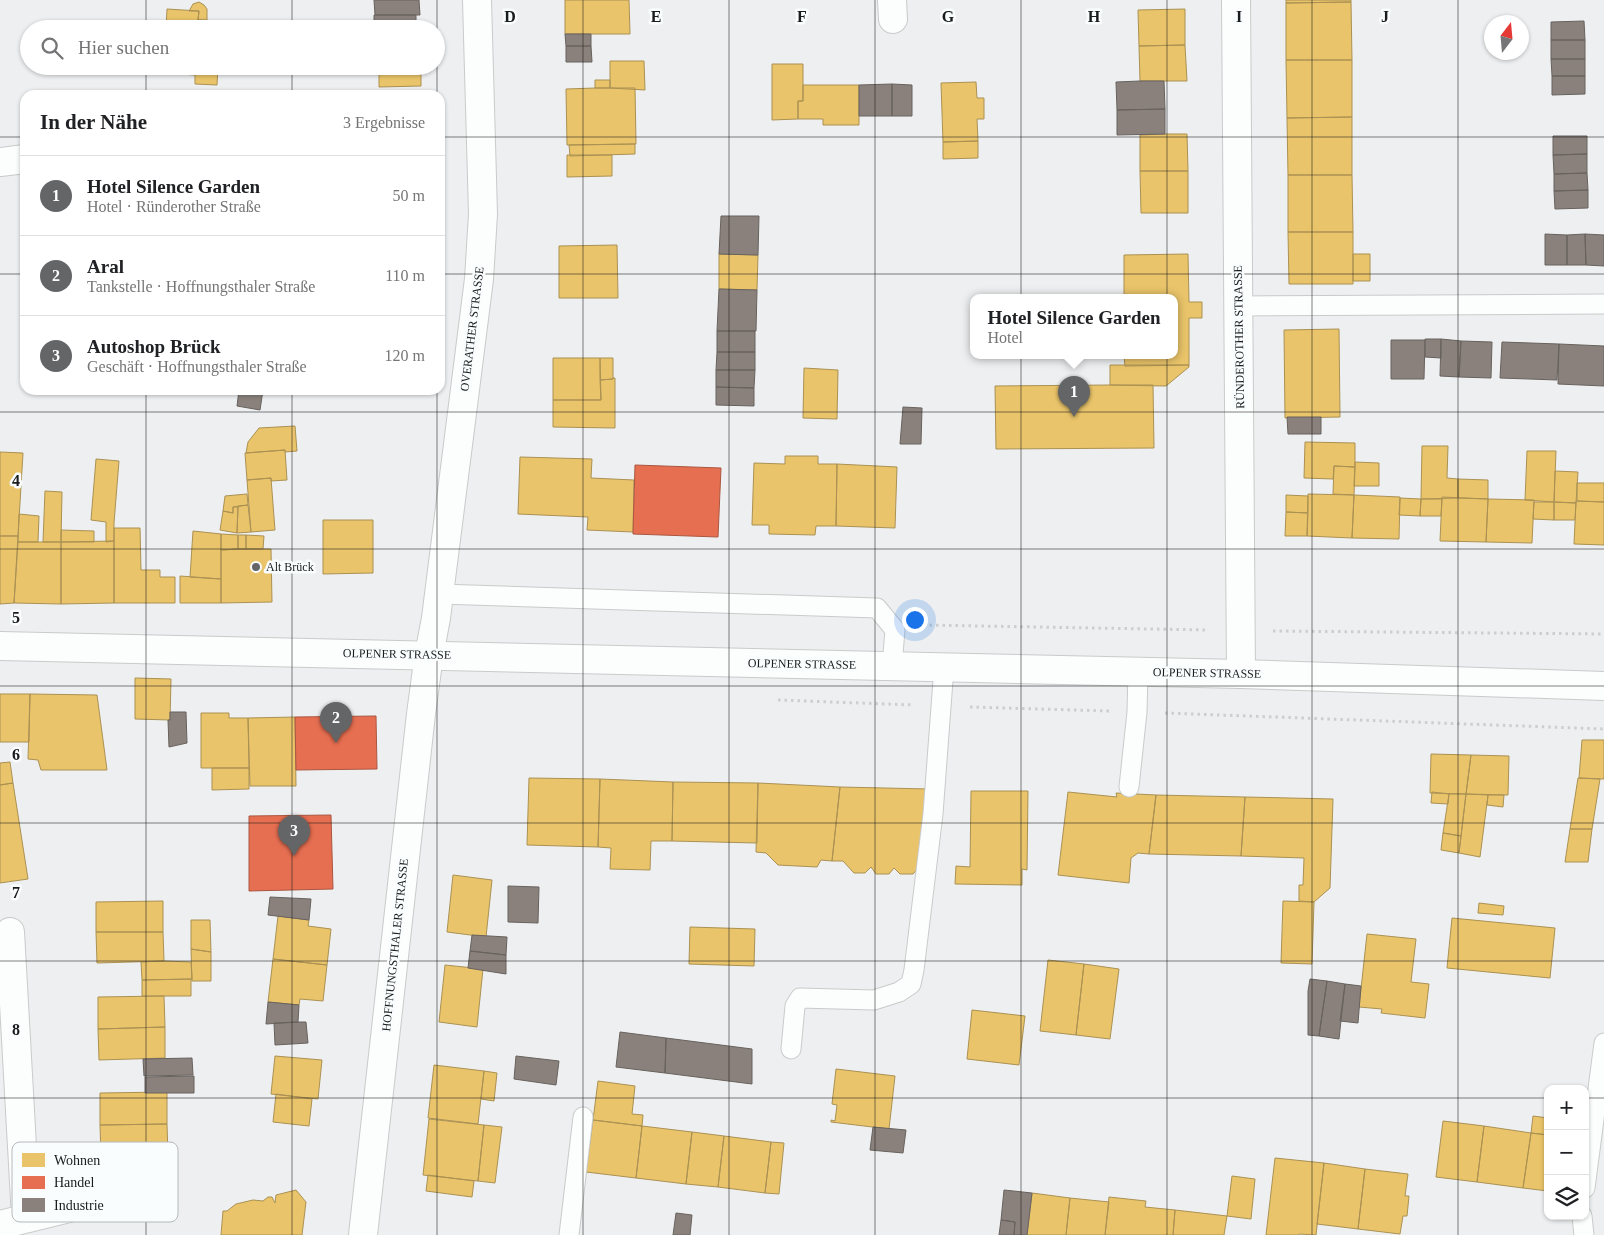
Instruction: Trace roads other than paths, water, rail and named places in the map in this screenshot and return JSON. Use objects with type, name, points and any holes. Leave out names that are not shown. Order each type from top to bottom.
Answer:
[{"type":"street","name":"OVERATHER STRASSE","points":[[429,655],[440,594],[479,270],[483,214],[477,0]]},
{"type":"street","name":"RÜNDEROTHER STRASSE","points":[[1236,0],[1241,674]]},
{"type":"street","points":[[0,162],[20,160]]},
{"type":"street","name":"OLPENER STRASSE","points":[[0,646],[1241,674],[1604,686]]},
{"type":"street","name":"HOFFNUNGSTHALER STRASSE","points":[[363,1235],[429,655]]},
{"type":"street","points":[[10,932],[8,1054],[18,1142]]},
{"type":"lane","points":[[1238,306],[1604,304]]},
{"type":"lane","points":[[440,594],[877,608],[895,630],[892,666]]},
{"type":"lane","points":[[791,1049],[795,1006],[800,998],[874,1000],[899,992],[911,984],[933,814],[944,667]]},
{"type":"lane","points":[[1129,787],[1137,712],[1138,672]]},
{"type":"lane","points":[[1587,1175],[1604,1043]]},
{"type":"lane","points":[[569,1235],[583,1117]]},
{"type":"lane","points":[[1582,1220],[1584,1235]]},
{"type":"place","name":"Hotel Silence Garden","points":[[1074,417]]},
{"type":"place","name":"Alt Brück","points":[[256,567]]},
{"type":"place","name":"Aral","points":[[336,743]]},
{"type":"place","name":"Autoshop Brück","points":[[294,856]]}]
